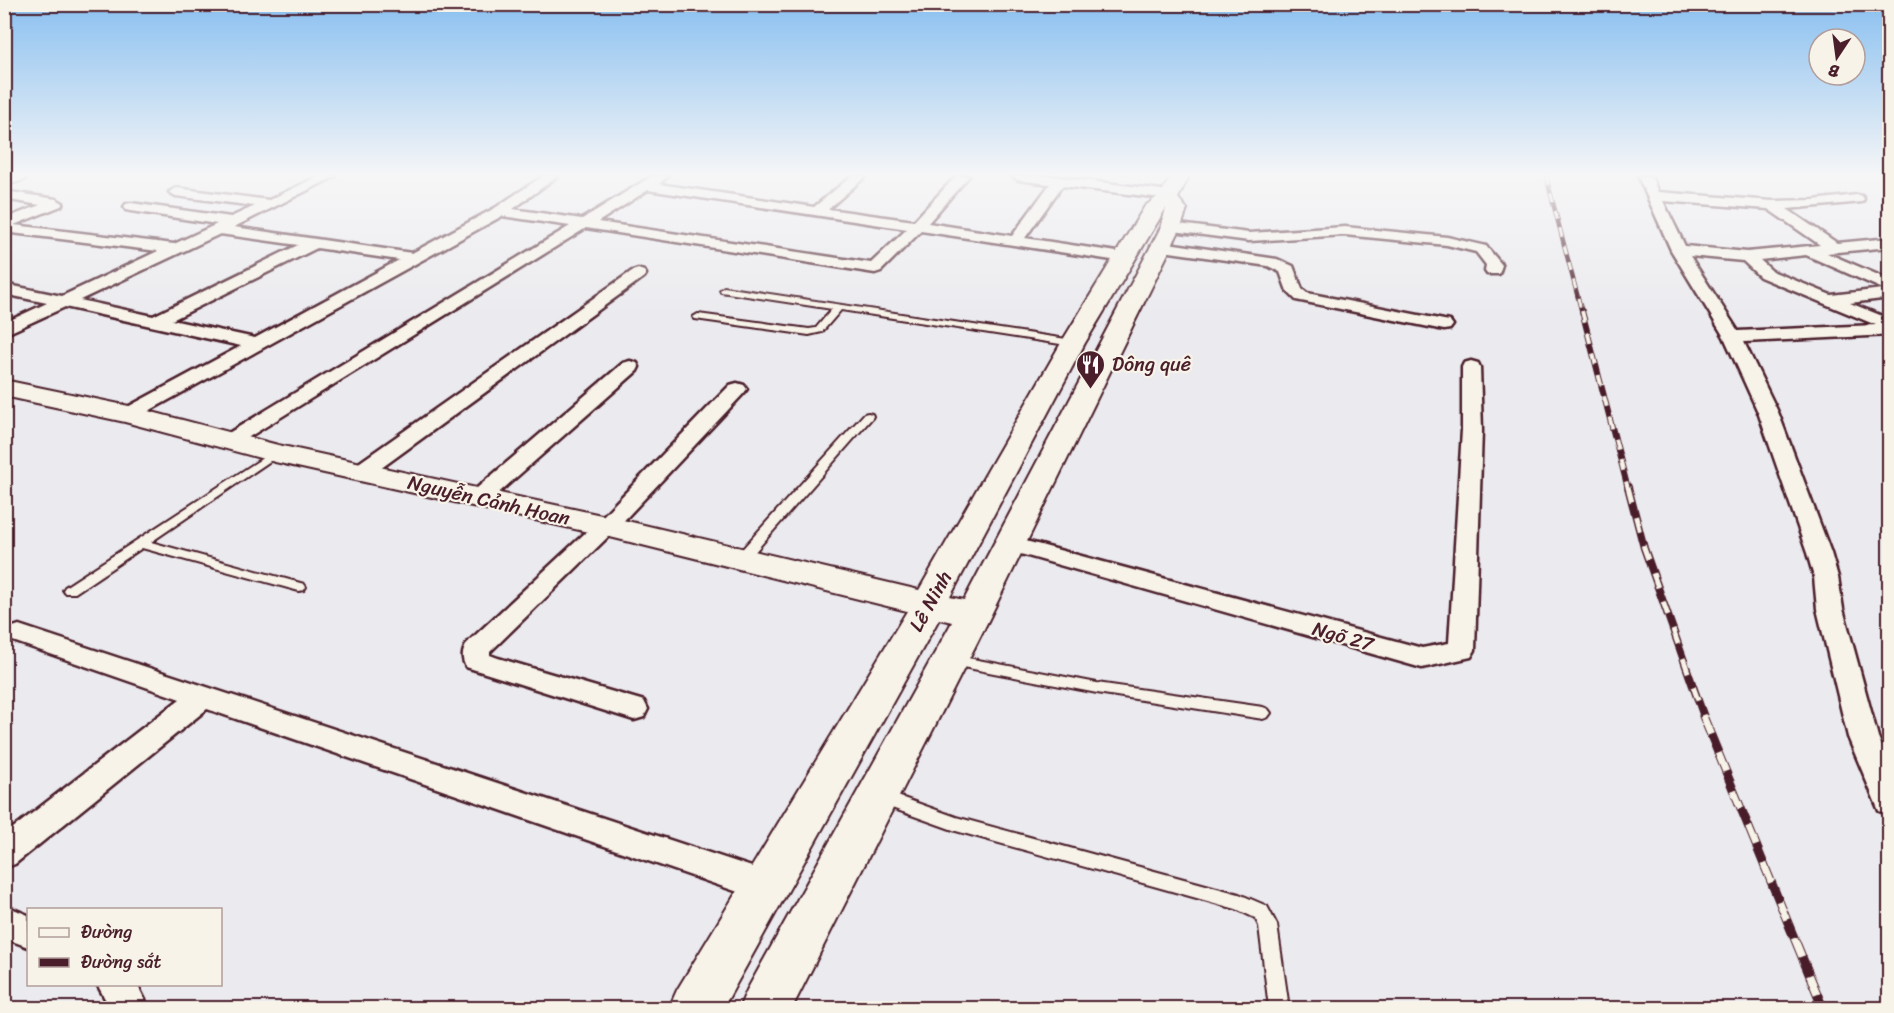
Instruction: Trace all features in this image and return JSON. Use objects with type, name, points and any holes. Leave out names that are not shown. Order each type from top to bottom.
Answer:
[{"type":"street","points":[[4,330],[230,223]]},
{"type":"street","points":[[129,414],[478,223]]},
{"type":"street","points":[[229,441],[585,223]]},
{"type":"street","points":[[587,223],[875,268],[919,225]]},
{"type":"street","points":[[906,223],[1125,257]]},
{"type":"street","points":[[1016,240],[1028,223]]},
{"type":"street","name":"Lê Ninh","points":[[695,1008],[767,887],[927,606],[1073,343],[1145,223]]},
{"type":"street","points":[[765,1008],[880,796],[1011,544],[1109,350],[1164,223]]},
{"type":"street","points":[[1197,223],[1287,269],[1295,291],[1302,297],[1444,325]]},
{"type":"street","points":[[1210,223],[1248,237],[1345,231],[1459,242],[1486,253],[1494,265],[1493,271]]},
{"type":"street","points":[[1666,223],[1679,250],[1734,337],[1768,412],[1826,577],[1830,609],[1863,738],[1890,802]]},
{"type":"street","points":[[1799,223],[1836,249]]},
{"type":"street","points":[[4,226],[176,249]]},
{"type":"street","points":[[218,229],[415,258]]},
{"type":"street","points":[[1679,250],[1747,257],[1890,242]]},
{"type":"street","points":[[155,322],[315,243]]},
{"type":"street","points":[[1868,245],[1890,253]]},
{"type":"street","points":[[1808,251],[1890,286]]},
{"type":"street","points":[[1747,257],[1766,274],[1890,327]]},
{"type":"street","points":[[361,472],[638,274]]},
{"type":"street","points":[[4,289],[258,344]]},
{"type":"street","points":[[1830,301],[1890,293]]},
{"type":"street","points":[[1734,337],[1890,327]]},
{"type":"street","points":[[1073,343],[1109,350]]},
{"type":"street","points":[[478,499],[630,367]]},
{"type":"street","name":"Ngõ 27","points":[[1011,544],[1422,658],[1462,650],[1472,430],[1471,367]]},
{"type":"street","name":"Nguyễn Cảnh Hoan","points":[[4,388],[129,414],[275,453],[606,526],[927,606],[973,615]]},
{"type":"street","points":[[634,709],[489,665],[476,660],[475,654],[477,649],[606,526],[736,389]]},
{"type":"street","points":[[19,634],[767,887]]},
{"type":"street","points":[[4,854],[202,697]]},
{"type":"street","points":[[4,921],[27,931]]},
{"type":"street","points":[[116,986],[131,1008]]},
{"type":"lane","points":[[724,290],[1073,343]]},
{"type":"lane","points":[[698,317],[809,332],[819,330],[839,307]]},
{"type":"lane","points":[[741,559],[868,416]]},
{"type":"lane","points":[[70,590],[275,453]]},
{"type":"lane","points":[[140,543],[300,587]]},
{"type":"lane","points":[[951,660],[1097,688],[1263,713]]},
{"type":"lane","points":[[880,796],[956,824],[1239,902],[1261,912],[1268,925],[1279,1008]]},
{"type":"railway","points":[[1558,223],[1582,313]]},
{"type":"railway","points":[[1582,311],[1628,489]]},
{"type":"railway","points":[[1628,487],[1644,548],[1704,717]]},
{"type":"railway","points":[[1703,716],[1823,1008]]},
{"type":"place","name":"Dông quê","points":[[1091,390]]}]
